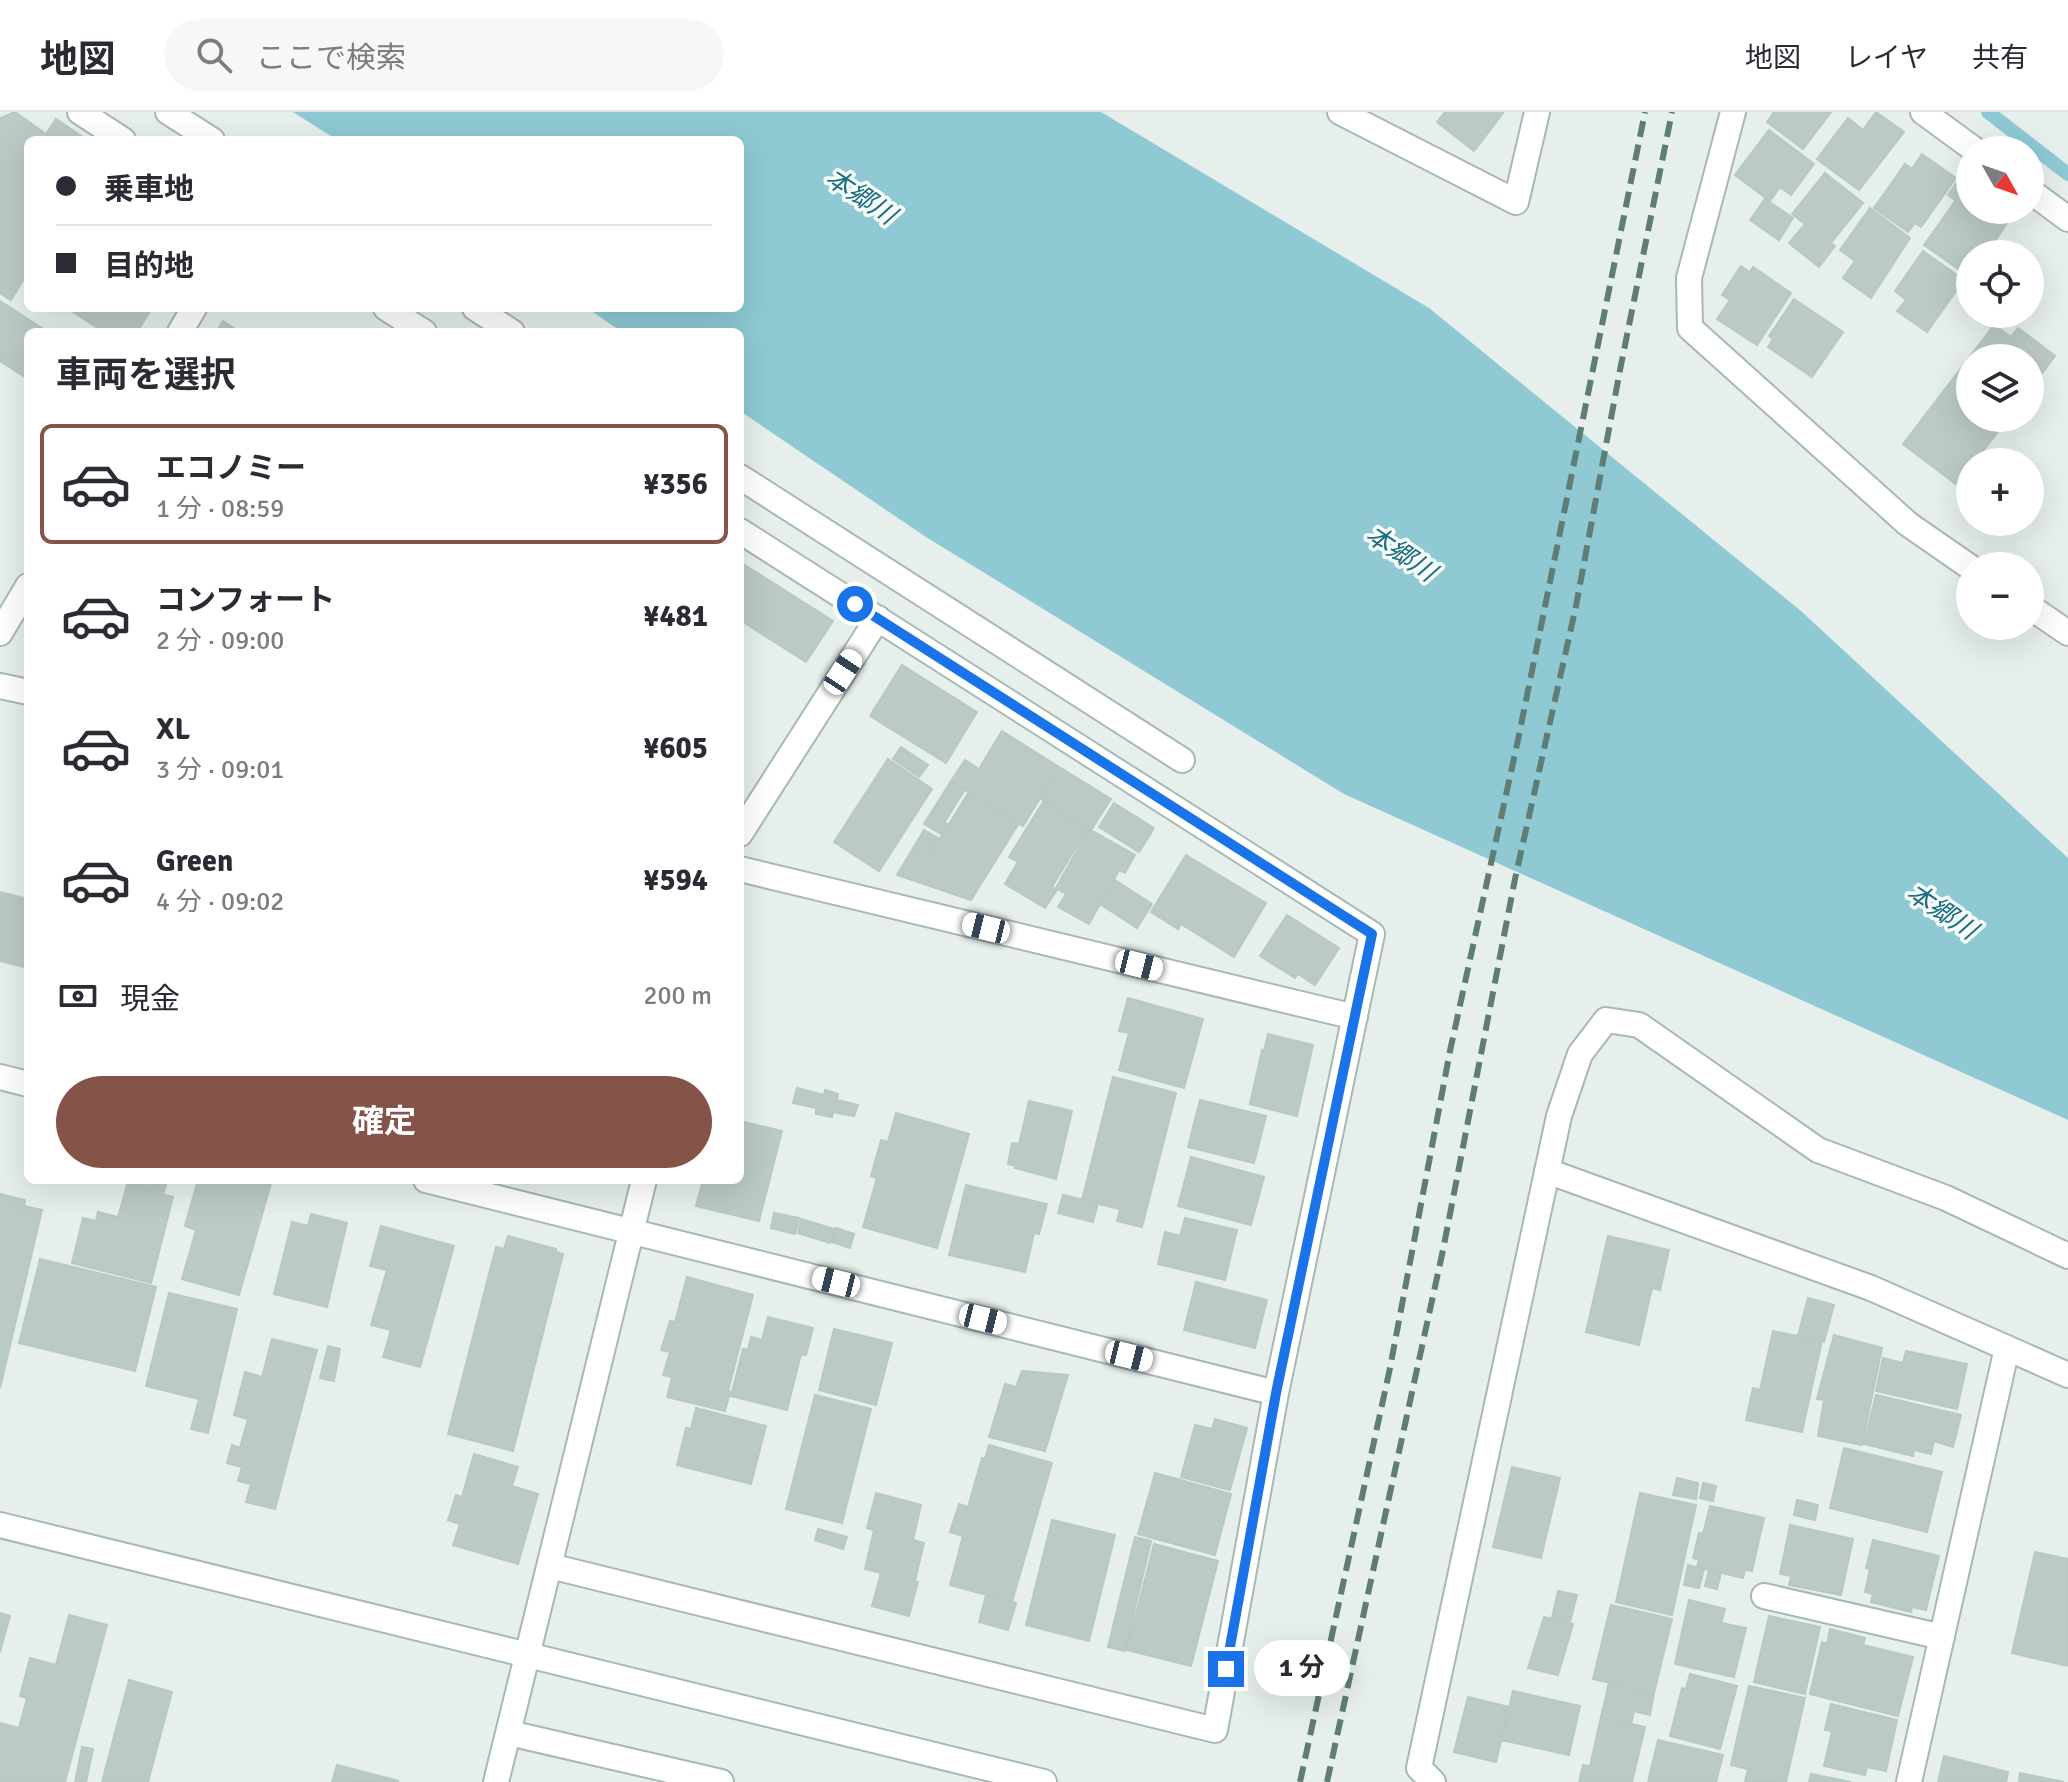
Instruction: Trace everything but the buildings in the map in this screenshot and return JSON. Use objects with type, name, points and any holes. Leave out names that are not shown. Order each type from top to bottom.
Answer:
[{"type":"street","points":[[80,112],[117,136]]},
{"type":"street","points":[[168,112],[206,136]]},
{"type":"street","points":[[1340,112],[1516,202],[1537,112]]},
{"type":"street","points":[[1733,112],[1689,278],[1690,328],[1908,524],[1956,557]]},
{"type":"street","points":[[1923,112],[1956,136]]},
{"type":"street","points":[[2044,201],[2068,219]]},
{"type":"street","points":[[392,312],[418,328]]},
{"type":"street","points":[[481,312],[506,328]]},
{"type":"street","points":[[744,480],[1182,760]]},
{"type":"street","points":[[550,1566],[1215,1730],[1276,1393],[1372,934],[744,534]]},
{"type":"street","points":[[0,633],[24,593]]},
{"type":"street","points":[[2044,617],[2068,633]]},
{"type":"street","points":[[744,828],[878,618]]},
{"type":"street","points":[[0,686],[24,691]]},
{"type":"street","points":[[744,870],[1355,1017]]},
{"type":"street","points":[[1433,1782],[1419,1768],[1559,1116],[1580,1054],[1606,1020],[1639,1025],[1818,1150],[1946,1198],[2068,1256]]},
{"type":"street","points":[[0,1077],[24,1083]]},
{"type":"street","points":[[1547,1171],[1871,1288],[2068,1375]]},
{"type":"street","points":[[442,1184],[1276,1393]]},
{"type":"street","points":[[496,1782],[643,1184]]},
{"type":"street","points":[[1909,1782],[2007,1348]]},
{"type":"street","points":[[0,1525],[1044,1782]]},
{"type":"street","points":[[1764,1596],[1942,1637]]},
{"type":"street","points":[[509,1733],[721,1782]]},
{"type":"water","name":"本郷川","points":[[293,112],[1101,112],[1429,308],[1801,611],[2068,858],[2068,1120],[1344,794],[926,537],[744,414],[744,328],[616,328],[593,312],[744,312],[744,136],[331,136]]},
{"type":"waterway","points":[[1988,112],[2068,174]]},
{"type":"railway","points":[[1300,1782],[1390,1368],[1450,1051],[1518,740],[1645,112]]},
{"type":"railway","points":[[1327,1782],[1443,1250],[1515,879],[1576,606],[1672,112]]},
{"type":"route","points":[[855,604],[1372,934],[1276,1393],[1226,1669]]}]
